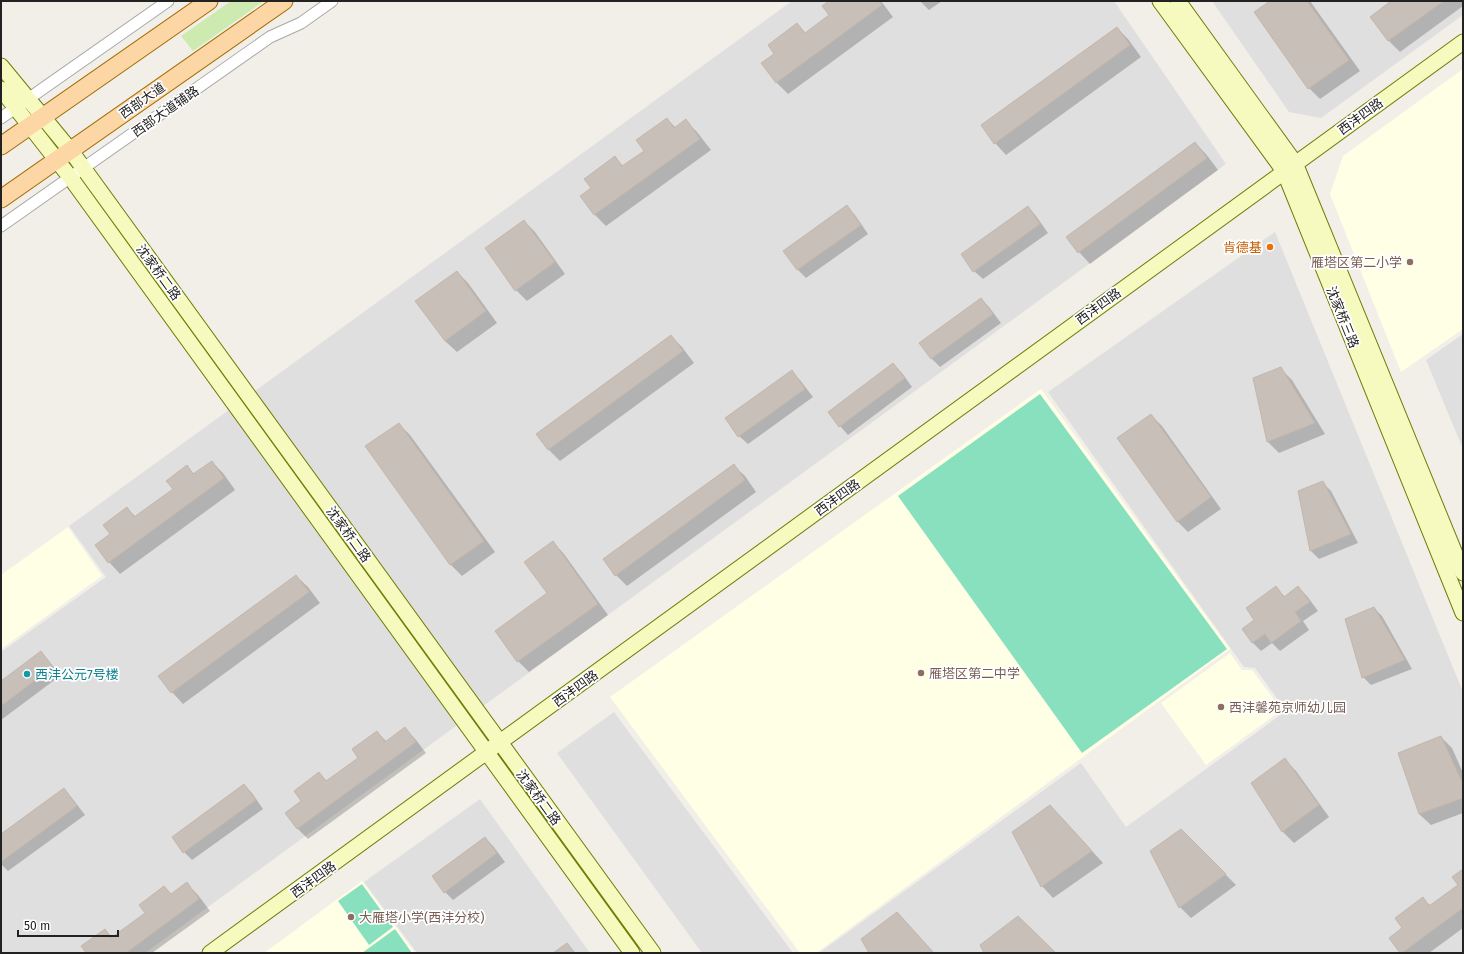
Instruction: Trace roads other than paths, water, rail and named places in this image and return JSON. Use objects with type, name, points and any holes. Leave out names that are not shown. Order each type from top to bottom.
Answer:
[{"type":"main road","points":[[1,146],[209,1]]},
{"type":"main road","name":"西部大道","points":[[1,199],[284,1]]},
{"type":"street","points":[[1,118],[168,1]]},
{"type":"street","name":"西部大道辅路","points":[[1,226],[270,37],[301,23],[332,1]]},
{"type":"street","name":"沈家桥三路","points":[[1160,1],[1289,167],[1463,613]]},
{"type":"street","name":"沈家桥三路","points":[[1178,1],[1289,167],[1463,574]]},
{"type":"street","name":"西沣四路","points":[[210,953],[1289,167],[1463,42]]},
{"type":"street","points":[[1,66],[22,103]]},
{"type":"street","points":[[1,89],[22,103]]},
{"type":"street","name":"沈家桥二路","points":[[22,103],[64,155],[83,168],[653,953]]},
{"type":"street","name":"沈家桥二路","points":[[64,155],[70,177],[632,953]]},
{"type":"place","name":"肯德基","points":[[1270,247]]},
{"type":"place","name":"雁塔区第二小学","points":[[1410,262]]},
{"type":"place","name":"雁塔区第二中学","points":[[921,673]]},
{"type":"place","name":"西沣公元7号楼","points":[[27,674]]},
{"type":"place","name":"西沣馨苑京师幼儿园","points":[[1221,707]]},
{"type":"place","name":"大雁塔小学(西沣分校)","points":[[351,917]]}]
